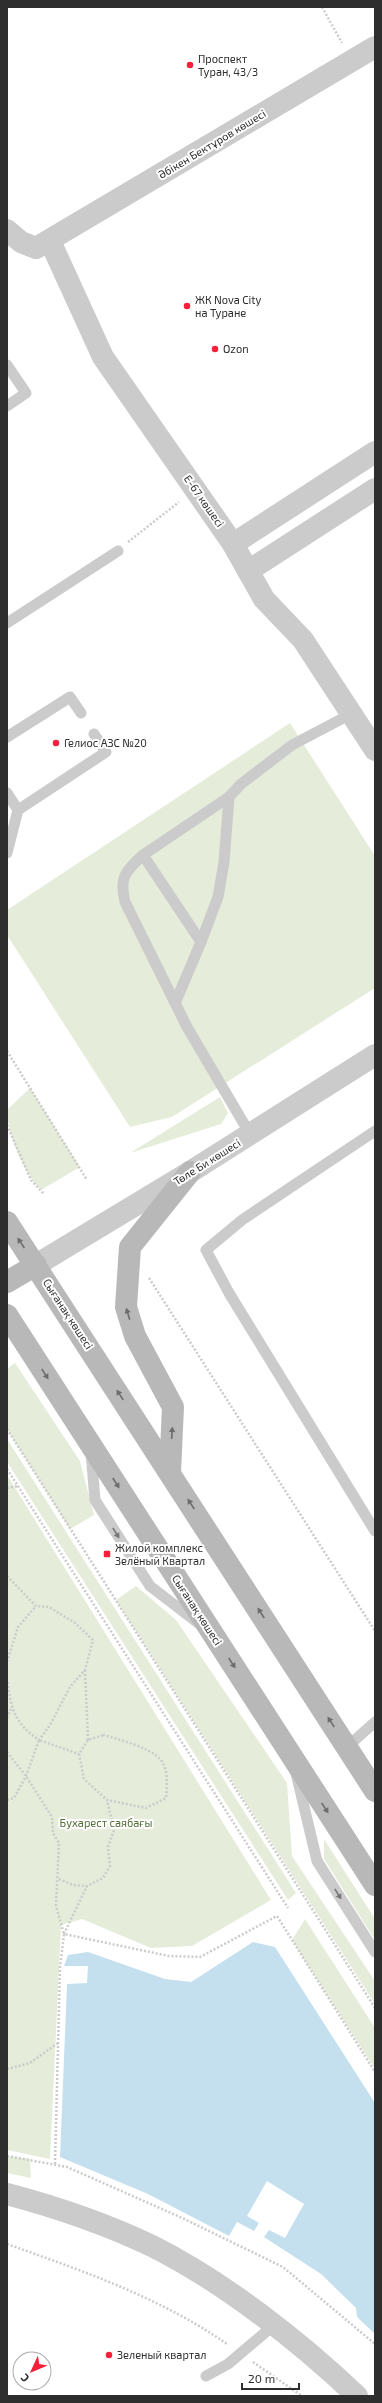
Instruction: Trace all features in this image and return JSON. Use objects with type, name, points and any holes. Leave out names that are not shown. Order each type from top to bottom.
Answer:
[{"type":"main road","points":[[170,1472],[173,1407],[135,1336],[126,1307],[130,1247],[190,1172]]},
{"type":"main road","name":"Сығанақ көшесі","points":[[7,1222],[375,1791]]},
{"type":"main road","points":[[7,1282],[36,1265]]},
{"type":"main road","name":"Сығанақ көшесі","points":[[7,1315],[375,1885]]},
{"type":"street","name":"Әбікен Бектұров көшесі","points":[[7,230],[21,242],[36,248],[375,47]]},
{"type":"street","name":"Е-67 көшесі","points":[[50,241],[103,357],[233,544],[264,599],[303,640],[351,714],[372,740]]},
{"type":"street","points":[[233,544],[375,452]]},
{"type":"street","points":[[248,571],[375,489]]},
{"type":"street","name":"Төле Би көшесі","points":[[36,1265],[190,1172],[375,1056]]},
{"type":"street","points":[[7,2194],[45,2204],[152,2246],[220,2286],[274,2325],[357,2396]]},
{"type":"lane","points":[[7,365],[26,393],[7,406]]},
{"type":"lane","points":[[7,623],[118,551]]},
{"type":"lane","points":[[7,738],[70,696],[82,713]]},
{"type":"lane","points":[[250,1134],[188,1027],[125,902],[121,885],[127,870],[143,855],[229,797],[241,784],[292,745],[351,714]]},
{"type":"lane","points":[[7,853],[18,810],[106,752],[94,734]]},
{"type":"lane","points":[[7,793],[18,810]]},
{"type":"lane","points":[[176,1001],[218,897],[224,862],[229,797]]},
{"type":"lane","points":[[143,855],[200,942]]},
{"type":"lane","points":[[375,1131],[242,1220],[206,1250],[229,1293],[375,1531]]},
{"type":"lane","points":[[347,1747],[375,1722]]},
{"type":"lane","points":[[291,1755],[317,1861],[375,1952]]},
{"type":"lane","points":[[206,2376],[241,2354],[274,2325]]},
{"type":"path","points":[[322,7],[352,60]]},
{"type":"path","points":[[118,551],[195,489]]},
{"type":"path","points":[[7,1051],[88,1180]]},
{"type":"path","points":[[7,1125],[31,1180],[44,1194]]},
{"type":"path","points":[[148,1275],[375,1631]]},
{"type":"path","points":[[7,1429],[375,2008]]},
{"type":"path","points":[[7,1469],[288,1908]]},
{"type":"path","points":[[7,1488],[18,1486]]},
{"type":"path","points":[[7,1576],[36,1606],[49,1607],[75,1623],[93,1640],[85,1670],[88,1740],[79,1754],[84,1779],[107,1800],[146,1808],[166,1798],[168,1778],[160,1759],[133,1744],[103,1735],[88,1740]]},
{"type":"path","points":[[7,1662],[8,1650],[18,1627],[36,1606]]},
{"type":"path","points":[[7,1800],[14,1798],[26,1776],[39,1740],[50,1725],[70,1688],[85,1670]]},
{"type":"path","points":[[7,1679],[12,1709],[24,1730],[39,1740],[79,1754]]},
{"type":"path","points":[[7,1718],[12,1709]]},
{"type":"path","points":[[7,1752],[26,1776],[52,1818],[53,1832],[59,1843],[59,1880],[56,1906],[64,1934]]},
{"type":"path","points":[[59,1880],[73,1885],[87,1886],[103,1878],[110,1866],[108,1847],[114,1830],[107,1800]]},
{"type":"path","points":[[54,2164],[60,1968],[64,1934],[87,1886]]},
{"type":"path","points":[[64,1934],[169,1956],[200,1957],[277,1916],[375,2072]]},
{"type":"path","points":[[7,2069],[30,2063],[58,2043]]},
{"type":"path","points":[[7,2156],[54,2164],[180,2217],[283,2267],[375,2344]]},
{"type":"path","points":[[7,2244],[116,2285],[198,2324],[302,2396]]},
{"type":"green space","points":[[290,723],[375,856],[375,988],[172,1117],[130,1127],[7,935],[7,910]]},
{"type":"green space","points":[[30,1088],[80,1167],[41,1190],[23,1164],[13,1141],[8,1120],[7,1110]]},
{"type":"green space","points":[[220,1097],[228,1113],[221,1124],[130,1153]]},
{"type":"green space","points":[[15,1363],[80,1461],[94,1515],[70,1529],[7,1429],[7,1369]]},
{"type":"green space","points":[[7,1439],[296,1893],[288,1900],[7,1462]]},
{"type":"green space","name":"Бухарест саябағы","points":[[7,1475],[271,1900],[192,1946],[151,1948],[82,1919],[61,1925],[50,2159],[7,2150]]},
{"type":"green space","points":[[136,1586],[176,1620],[287,1783],[292,1856],[375,1981],[375,2004],[116,1600]]},
{"type":"green space","points":[[324,1839],[375,1919],[375,1940],[324,1859]]},
{"type":"green space","points":[[305,1919],[375,2028],[375,2069],[292,1940]]},
{"type":"green space","points":[[7,2156],[30,2159],[31,2178],[7,2173]]},
{"type":"water","points":[[253,1942],[275,1947],[375,2103],[375,2334],[357,2317],[356,2308],[321,2274],[264,2237],[269,2230],[285,2238],[304,2204],[267,2181],[247,2216],[259,2223],[254,2231],[237,2222],[229,2236],[148,2194],[60,2157],[67,1984],[87,1983],[88,1966],[64,1966],[68,1955],[88,1952],[165,1979],[191,1982]]},
{"type":"place","name":"Проспект Туран, 43/3","points":[[190,65]]},
{"type":"place","name":"ЖК Nova City на Туране","points":[[187,306]]},
{"type":"place","name":"Ozon","points":[[215,349]]},
{"type":"place","name":"Гелиос АЗС №20","points":[[56,743]]},
{"type":"place","name":"Жилой комплекс Зелёный Квартал","points":[[107,1554]]},
{"type":"place","name":"Зеленый квартал","points":[[109,2355]]}]
